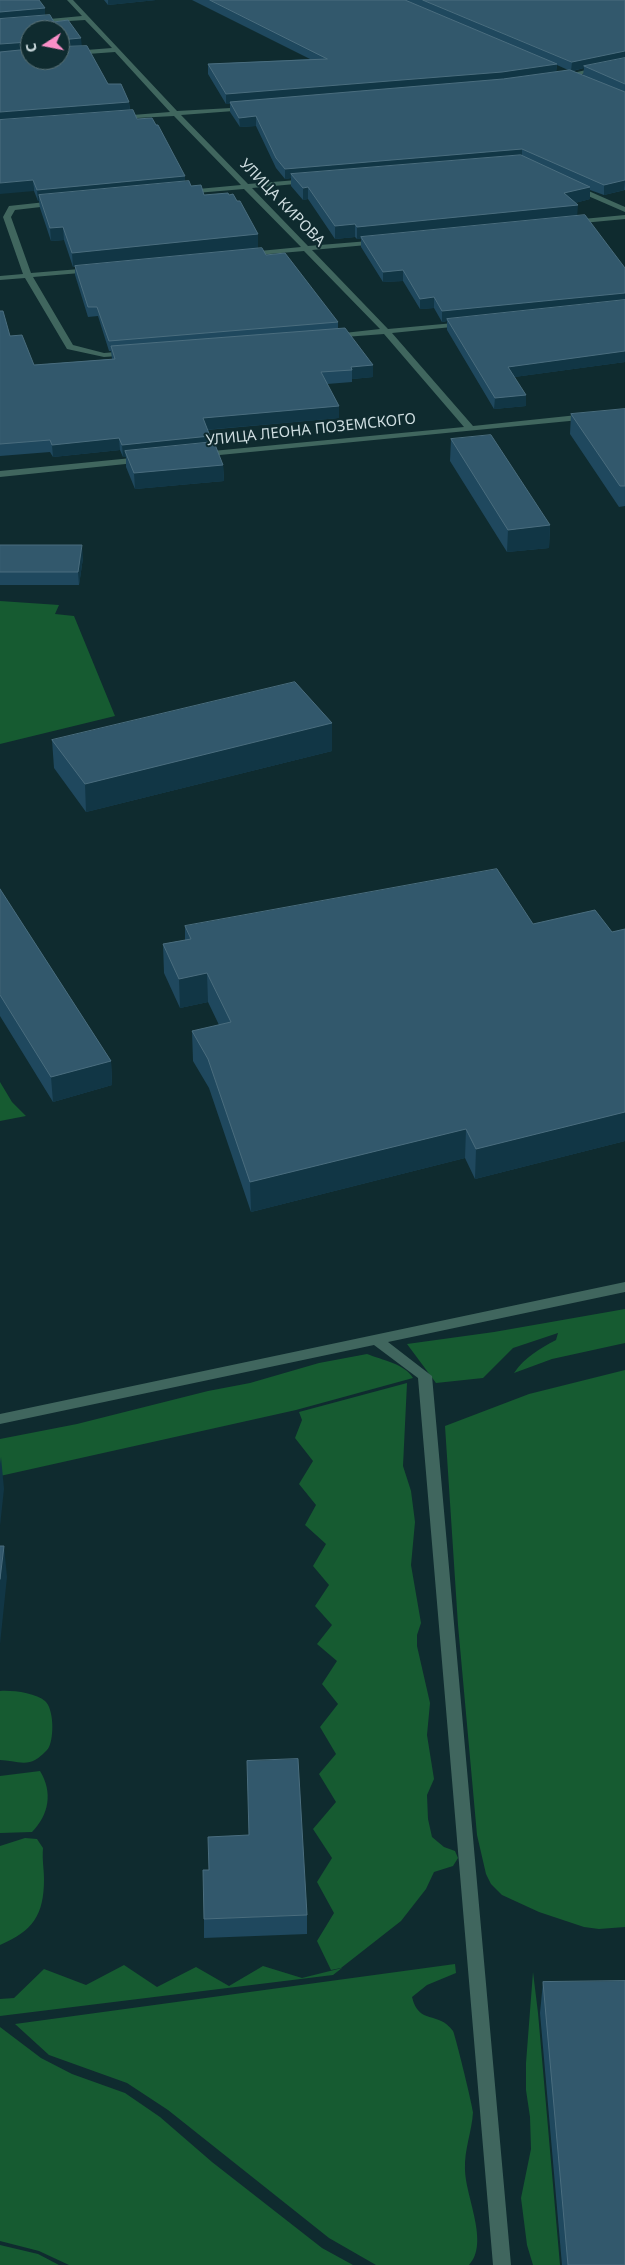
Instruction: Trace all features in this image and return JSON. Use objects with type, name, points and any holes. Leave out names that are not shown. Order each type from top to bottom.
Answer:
[{"type":"street","name":"УЛИЦА КИРОВА","points":[[70,0],[176,114],[248,186],[386,332],[470,428]]},
{"type":"street","points":[[63,20],[86,18]]},
{"type":"street","points":[[70,53],[116,50]]},
{"type":"street","points":[[551,78],[625,63]]},
{"type":"street","points":[[561,71],[580,78]]},
{"type":"street","points":[[108,119],[255,107]]},
{"type":"street","points":[[180,192],[317,180]]},
{"type":"street","points":[[566,182],[625,210]]},
{"type":"street","points":[[63,202],[12,208],[8,217],[28,276],[70,347],[104,355],[133,353]]},
{"type":"street","points":[[566,223],[625,217]]},
{"type":"street","points":[[240,255],[387,241]]},
{"type":"street","points":[[0,278],[105,268]]},
{"type":"street","points":[[328,337],[476,323]]},
{"type":"street","name":"УЛИЦА ЛЕОНА ПОЗЕМСКОГО","points":[[196,455],[596,416]]},
{"type":"street","points":[[0,474],[147,460]]},
{"type":"street","points":[[0,1419],[625,1287]]},
{"type":"street","points":[[375,1339],[425,1376],[502,2265]]},
{"type":"green space","points":[[0,601],[59,605],[55,614],[74,616],[115,716],[0,744]]},
{"type":"green space","points":[[0,1082],[12,1102],[26,1116],[0,1121]]},
{"type":"green space","points":[[625,1309],[625,1343],[552,1359],[514,1373],[533,1354],[556,1340],[558,1333],[513,1348],[483,1378],[436,1383],[407,1344],[494,1332]]},
{"type":"green space","points":[[367,1354],[405,1369],[413,1378],[296,1410],[0,1476],[0,1439],[77,1424],[208,1391],[250,1383],[319,1363]]},
{"type":"green space","points":[[625,1370],[625,1927],[599,1929],[584,1927],[539,1912],[502,1895],[491,1884],[486,1874],[477,1835],[458,1625],[445,1426],[529,1394]]},
{"type":"green space","points":[[407,1383],[403,1466],[411,1491],[415,1522],[411,1565],[421,1623],[417,1635],[417,1646],[430,1703],[427,1735],[434,1779],[427,1795],[428,1819],[432,1837],[444,1847],[455,1851],[458,1858],[453,1866],[434,1872],[426,1889],[401,1921],[341,1968],[331,1970],[317,1941],[334,1913],[317,1882],[332,1858],[313,1829],[336,1802],[319,1774],[336,1754],[320,1727],[338,1704],[322,1684],[337,1661],[317,1644],[332,1625],[315,1606],[329,1585],[313,1566],[326,1544],[305,1525],[316,1505],[299,1484],[313,1461],[295,1438],[302,1420],[299,1412]]},
{"type":"green space","points":[[0,1691],[30,1694],[41,1698],[48,1705],[52,1716],[51,1742],[41,1756],[31,1762],[22,1763],[0,1760]]},
{"type":"green space","points":[[40,1771],[47,1787],[48,1795],[45,1811],[38,1825],[32,1832],[0,1833],[0,1776]]},
{"type":"green space","points":[[25,1838],[37,1839],[43,1848],[44,1879],[42,1903],[34,1920],[21,1934],[0,1945],[0,1846]]},
{"type":"green space","points":[[455,1964],[456,1973],[427,1985],[412,1997],[419,2012],[441,2021],[453,2031],[472,2107],[473,2112],[465,2169],[475,2219],[477,2245],[475,2256],[469,2265],[376,2265],[329,2238],[168,2110],[127,2083],[49,2055],[15,2024]]},
{"type":"green space","points":[[124,1965],[157,1987],[196,1967],[229,1986],[263,1966],[302,1978],[342,1968],[333,1975],[0,2016],[0,1999],[14,1998],[44,1969],[86,1985]]},
{"type":"green space","points":[[533,1972],[560,2265],[533,2265],[527,2245],[521,2198],[531,2149],[530,2117],[526,2090],[526,2063]]},
{"type":"green space","points":[[0,2027],[41,2058],[72,2074],[125,2093],[160,2117],[212,2162],[322,2248],[353,2265],[69,2265],[39,2251],[0,2241]]},
{"type":"green space","points":[[0,2245],[38,2254],[59,2265],[0,2265]]},
{"type":"building","points":[[0,0],[39,0],[45,8],[0,12]]},
{"type":"building","points":[[210,0],[405,0],[557,64],[502,72],[226,94],[208,64],[327,59]]},
{"type":"building","points":[[423,0],[625,0],[625,51],[572,62]]},
{"type":"building","points":[[50,15],[53,20],[20,20],[20,43],[0,44],[0,19]]},
{"type":"building","points":[[70,23],[81,38],[70,39]]},
{"type":"building","points":[[87,46],[108,84],[121,84],[129,102],[0,112],[0,52],[20,50],[20,70],[70,70],[70,47]]},
{"type":"building","points":[[625,58],[625,84],[584,66]]},
{"type":"building","points":[[570,70],[625,92],[625,180],[604,185],[522,149],[285,169],[276,158],[256,116],[239,118],[230,102],[503,79]]},
{"type":"building","points":[[133,110],[137,119],[152,118],[156,125],[158,125],[185,176],[37,190],[33,180],[0,183],[0,120]]},
{"type":"building","points":[[521,155],[590,187],[564,193],[578,205],[357,227],[355,224],[335,226],[308,187],[303,188],[291,174]]},
{"type":"building","points":[[189,181],[191,186],[201,185],[204,195],[233,194],[237,201],[240,201],[258,234],[72,253],[63,227],[50,228],[39,195]]},
{"type":"building","points":[[585,215],[625,268],[625,293],[442,311],[434,297],[420,299],[403,270],[383,272],[361,237]]},
{"type":"building","points":[[262,248],[266,255],[285,253],[338,322],[109,341],[97,307],[88,307],[75,266]]},
{"type":"building","points":[[625,300],[625,351],[508,367],[526,395],[495,398],[447,319]]},
{"type":"building","points":[[0,311],[3,311],[10,336],[22,335],[34,365],[115,359],[111,346],[345,328],[373,365],[351,367],[352,370],[321,372],[339,406],[203,418],[210,436],[122,445],[119,438],[52,445],[50,440],[0,444]]},
{"type":"building","points":[[625,409],[625,486],[620,486],[571,414]]},
{"type":"building","points":[[491,435],[550,525],[508,530],[451,439]]},
{"type":"building","points":[[214,442],[223,465],[134,473],[125,451]]},
{"type":"building","points":[[0,545],[82,545],[78,572],[0,572]]},
{"type":"building","points":[[295,682],[332,723],[85,784],[52,740]]},
{"type":"building","points":[[497,869],[533,924],[595,910],[612,932],[625,929],[625,1112],[476,1149],[466,1129],[250,1182],[208,1059],[192,1031],[231,1022],[207,973],[179,979],[163,944],[191,939],[185,926]]},
{"type":"building","points":[[0,889],[111,1061],[51,1077],[0,995]]},
{"type":"building","points":[[0,1546],[4,1546],[0,1579]]},
{"type":"building","points":[[298,1759],[307,1915],[204,1919],[203,1870],[209,1870],[208,1837],[249,1835],[247,1761]]},
{"type":"building","points":[[625,1981],[625,2265],[568,2265],[543,1982]]}]
